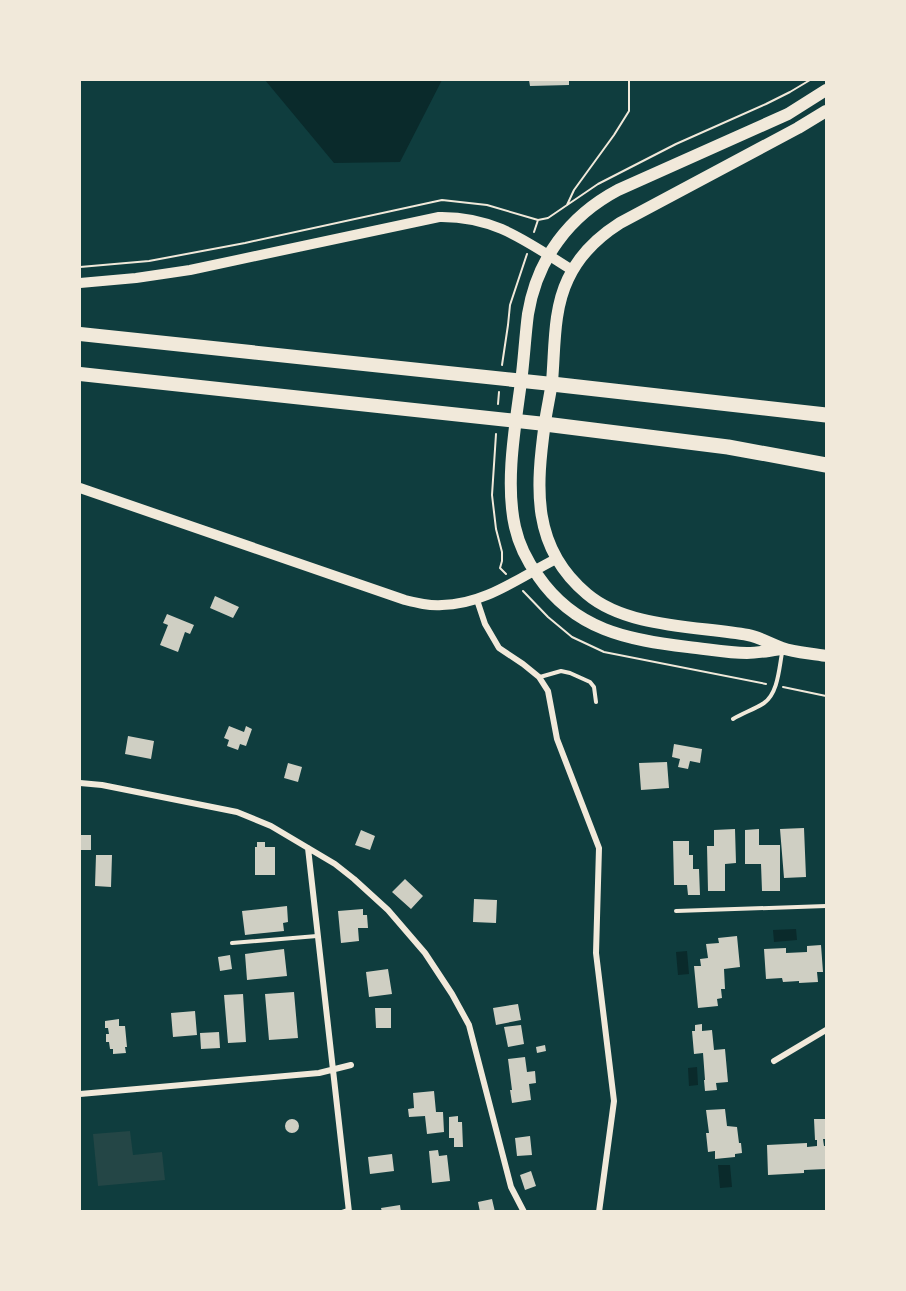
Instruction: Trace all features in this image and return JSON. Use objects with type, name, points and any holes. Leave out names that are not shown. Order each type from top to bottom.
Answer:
[{"type":"highway","points":[[80,334],[826,415]]},
{"type":"highway","points":[[80,374],[515,420],[729,447],[826,465]]},
{"type":"main road","points":[[783,649],[748,653],[648,642],[595,626],[567,608],[545,588],[519,542],[511,504],[515,420],[531,302],[549,255],[572,224],[603,198],[788,114],[826,90]]},
{"type":"main road","points":[[826,111],[620,223],[599,238],[578,260],[560,300],[539,493],[545,532],[556,559],[577,585],[612,610],[645,620],[751,636],[783,649],[826,656]]},
{"type":"street","points":[[80,283],[190,270],[439,217],[454,217],[493,224],[572,270]]},
{"type":"street","points":[[80,489],[422,604],[442,606],[477,600],[556,559]]},
{"type":"street","points":[[477,600],[485,624],[499,648],[539,677],[548,691],[557,739],[599,848],[596,953],[614,1101],[599,1212]]},
{"type":"street","points":[[80,783],[102,785],[237,812],[271,826],[335,864],[388,910],[425,953],[469,1025],[511,1187],[524,1212]]},
{"type":"street","points":[[308,848],[346,1211]]},
{"type":"street","points":[[774,1061],[826,1030]]},
{"type":"street","points":[[80,1094],[319,1073],[351,1065]]},
{"type":"lane","points":[[733,719],[763,704],[770,697],[775,686],[783,649]]},
{"type":"lane","points":[[539,677],[561,671],[590,682],[594,687],[596,702]]},
{"type":"lane","points":[[676,911],[826,906]]},
{"type":"lane","points":[[232,943],[318,936]]},
{"type":"path","points":[[566,207],[574,190],[629,111],[630,80]]},
{"type":"path","points":[[80,267],[149,261],[245,243],[442,200],[487,205],[538,220],[548,218],[598,184],[676,144],[790,93],[810,80]]},
{"type":"path","points":[[538,220],[510,305],[500,379],[492,495],[496,529],[502,552],[500,568],[572,637],[604,652],[826,696]]},
{"type":"shaded area","points":[[265,80],[442,80],[400,162],[334,163]]},
{"type":"shaded area","points":[[796,929],[797,940],[774,942],[773,930]]},
{"type":"shaded area","points":[[687,951],[689,974],[678,975],[676,952]]},
{"type":"shaded area","points":[[697,1067],[698,1085],[689,1086],[688,1068]]},
{"type":"shaded area","points":[[130,1131],[133,1155],[162,1152],[165,1180],[98,1186],[93,1134]]},
{"type":"shaded area","points":[[718,1165],[730,1165],[732,1187],[720,1188]]},
{"type":"building","points":[[529,80],[569,80],[569,85],[530,86]]},
{"type":"building","points":[[215,596],[239,607],[233,618],[210,608]]},
{"type":"building","points":[[167,614],[194,625],[190,634],[185,632],[178,652],[160,645],[168,625],[163,623]]},
{"type":"building","points":[[229,726],[244,732],[246,726],[252,729],[246,746],[240,744],[238,750],[227,746],[229,740],[224,738]]},
{"type":"building","points":[[128,736],[154,741],[151,759],[125,754]]},
{"type":"building","points":[[674,744],[702,749],[700,763],[690,761],[688,769],[678,767],[680,759],[672,757]]},
{"type":"building","points":[[667,762],[669,788],[641,790],[639,763]]},
{"type":"building","points":[[288,763],[302,767],[298,782],[284,778]]},
{"type":"building","points":[[804,828],[806,877],[784,878],[780,829]]},
{"type":"building","points":[[735,829],[736,863],[725,864],[725,891],[708,891],[707,846],[714,846],[714,830]]},
{"type":"building","points":[[759,829],[759,845],[780,845],[780,891],[762,891],[761,864],[745,864],[745,830]]},
{"type":"building","points":[[361,830],[375,836],[370,850],[355,845]]},
{"type":"building","points":[[80,835],[91,835],[91,850],[80,850]]},
{"type":"building","points":[[673,841],[689,841],[689,855],[693,855],[693,869],[699,869],[700,895],[688,895],[687,885],[674,885]]},
{"type":"building","points":[[257,842],[265,842],[265,847],[275,847],[275,875],[255,875]]},
{"type":"building","points":[[96,855],[112,855],[111,887],[95,886]]},
{"type":"building","points":[[405,879],[423,896],[411,909],[392,892]]},
{"type":"building","points":[[474,899],[497,900],[496,923],[473,922]]},
{"type":"building","points":[[287,906],[288,922],[283,923],[284,931],[245,935],[242,911]]},
{"type":"building","points":[[363,909],[363,915],[367,915],[368,928],[358,928],[359,941],[341,943],[338,911]]},
{"type":"building","points":[[737,936],[740,967],[724,969],[725,989],[721,989],[722,998],[717,999],[718,1006],[698,1008],[694,966],[701,966],[700,959],[708,958],[706,944],[719,943],[718,938]]},
{"type":"building","points":[[821,945],[823,972],[817,972],[818,982],[799,983],[799,981],[783,982],[782,978],[766,979],[764,949],[786,948],[786,953],[807,952],[807,946]]},
{"type":"building","points":[[284,949],[287,976],[247,980],[245,954]]},
{"type":"building","points":[[230,955],[232,969],[220,971],[218,957]]},
{"type":"building","points":[[388,969],[392,994],[369,997],[366,972]]},
{"type":"building","points":[[294,992],[298,1038],[269,1040],[265,994]]},
{"type":"building","points":[[243,994],[246,1042],[228,1043],[224,995]]},
{"type":"building","points":[[518,1004],[521,1020],[496,1025],[493,1008]]},
{"type":"building","points":[[375,1008],[391,1008],[391,1028],[376,1028]]},
{"type":"building","points":[[195,1011],[197,1035],[173,1037],[171,1013]]},
{"type":"building","points":[[119,1019],[119,1026],[125,1026],[126,1053],[113,1054],[109,1042],[106,1042],[106,1034],[109,1034],[108,1028],[105,1028],[105,1021]]},
{"type":"building","points":[[702,1024],[702,1031],[712,1030],[714,1050],[725,1049],[728,1082],[716,1083],[717,1090],[705,1091],[703,1053],[694,1054],[692,1031],[695,1031],[695,1025]]},
{"type":"building","points":[[521,1025],[524,1044],[508,1047],[504,1027]]},
{"type":"building","points":[[219,1032],[220,1048],[201,1049],[200,1033]]},
{"type":"building","points":[[545,1045],[546,1051],[537,1053],[536,1047]]},
{"type":"building","points":[[525,1057],[527,1072],[535,1071],[536,1083],[529,1084],[531,1100],[512,1103],[508,1059]]},
{"type":"building","points":[[434,1091],[436,1112],[443,1112],[444,1132],[427,1134],[425,1116],[409,1117],[408,1109],[414,1108],[413,1093]]},
{"type":"building","points":[[725,1109],[727,1126],[737,1127],[742,1153],[735,1154],[735,1157],[715,1159],[715,1151],[708,1152],[706,1133],[709,1133],[706,1110]]},
{"type":"building","points":[[458,1116],[458,1122],[462,1122],[463,1147],[454,1147],[454,1138],[449,1138],[449,1117]]},
{"type":"building","points":[[292,1119],[297,1121],[299,1126],[297,1131],[292,1133],[287,1131],[285,1126],[287,1121]]},
{"type":"building","points":[[814,1119],[826,1119],[826,1139],[823,1139],[824,1146],[826,1146],[826,1169],[768,1175],[767,1145],[807,1143],[807,1147],[817,1146]]},
{"type":"building","points":[[530,1136],[532,1155],[517,1156],[515,1138]]},
{"type":"building","points":[[438,1150],[439,1156],[447,1155],[450,1181],[432,1183],[429,1151]]},
{"type":"building","points":[[392,1154],[394,1171],[370,1174],[368,1157]]},
{"type":"building","points":[[531,1171],[536,1186],[525,1190],[520,1175]]},
{"type":"building","points":[[492,1199],[495,1212],[480,1212],[478,1202]]},
{"type":"building","points":[[400,1205],[401,1212],[382,1212],[381,1208]]}]
